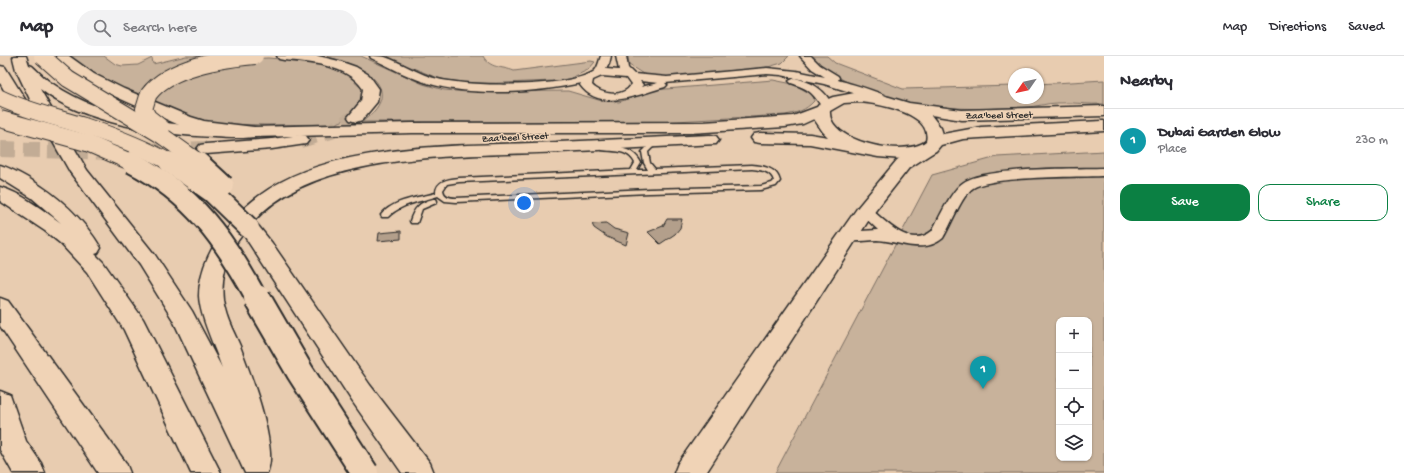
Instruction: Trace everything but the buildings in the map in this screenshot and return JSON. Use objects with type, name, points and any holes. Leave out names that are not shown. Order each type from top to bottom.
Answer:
[{"type":"main road","points":[[42,56],[58,72],[71,81],[171,140],[202,164],[225,186],[239,206],[249,228]]},
{"type":"main road","points":[[60,56],[77,70],[102,85],[186,121],[212,127],[254,132]]},
{"type":"main road","points":[[171,140],[165,131],[145,113],[145,104],[153,91],[170,78],[193,67],[222,60],[255,56]]},
{"type":"main road","points":[[284,56],[320,60],[342,66],[361,76],[368,83],[371,90],[369,103],[356,117]]},
{"type":"main road","points":[[20,57],[31,74],[46,87],[64,98],[98,112],[132,121],[184,130],[215,133],[490,127],[704,127]]},
{"type":"main road","points":[[20,57],[23,70],[38,102],[79,172],[143,254],[172,296],[184,317],[257,469]]},
{"type":"main road","points":[[0,70],[21,106],[62,156],[79,172]]},
{"type":"main road","name":"Zaa'beel Street","points":[[300,140],[272,144],[206,149],[257,149],[785,122],[797,120],[825,108],[835,101],[860,97],[932,111],[962,115],[1104,111]]},
{"type":"main road","points":[[0,98],[27,109],[115,136],[166,159],[216,195],[249,228],[264,248],[361,393],[419,473]]},
{"type":"main road","points":[[689,473],[865,211],[903,164],[931,145],[936,133],[931,125],[922,116],[910,109],[892,102]]},
{"type":"main road","points":[[825,108],[822,117],[825,126],[847,142],[864,148]]},
{"type":"main road","points":[[0,119],[82,141],[109,151],[149,172],[186,200],[208,222],[228,249],[288,352],[365,473]]},
{"type":"main road","name":"Zaa'beel Street","points":[[257,469],[256,445],[250,411],[216,320],[211,297],[212,285],[217,262],[227,241],[243,221],[262,203],[287,188],[312,176],[346,165],[380,158],[413,154],[787,137],[810,139],[900,154],[916,152],[963,134],[1104,126]]},
{"type":"main road","points":[[0,171],[36,191],[75,225],[81,232],[90,248],[95,267]]},
{"type":"main road","points":[[0,193],[21,204],[52,226],[67,238],[95,267],[134,326],[206,473]]},
{"type":"main road","points":[[0,307],[115,473]]},
{"type":"main road","points":[[0,403],[6,441],[30,473]]},
{"type":"street","points":[[375,56],[427,79],[450,86],[478,88],[531,86],[566,83],[617,72],[635,80],[637,85],[636,89],[632,93]]},
{"type":"street","points":[[592,92],[586,85],[604,64],[606,56]]},
{"type":"street","points":[[621,56],[621,63],[628,76]]},
{"type":"street","points":[[767,71],[796,58],[856,90]]},
{"type":"street","points":[[628,76],[667,80],[767,71],[793,73],[856,90],[892,102]]},
{"type":"street","points":[[531,86],[567,87],[607,96],[625,95],[663,85],[753,77],[776,77],[801,82],[811,87],[820,93],[825,108]]},
{"type":"street","points":[[848,236],[873,235],[895,237],[918,242],[927,241],[935,238],[961,192],[979,180],[992,177],[1104,172]]},
{"type":"street","points":[[865,211],[895,237]]},
{"type":"lane","points":[[653,171],[647,164],[645,152],[651,146],[665,142]]},
{"type":"lane","points":[[559,147],[625,151],[635,156],[637,160],[638,166],[633,172]]},
{"type":"lane","points":[[385,215],[389,210],[403,203],[441,196],[456,200],[649,191],[761,188],[774,185],[777,182],[773,173],[759,168],[653,171],[451,180],[440,186],[438,190],[441,196]]},
{"type":"lane","points":[[414,221],[416,211],[419,207],[441,196]]},
{"type":"shaded area","points":[[70,56],[104,56],[115,64],[122,66],[138,65],[152,58],[153,64],[186,56],[218,56],[167,70],[144,86],[159,86],[246,59],[268,58],[304,61],[331,66],[352,75],[357,85],[368,90],[355,112],[347,119],[335,124],[226,124],[209,122],[193,117],[125,90],[93,73]]},
{"type":"shaded area","points":[[323,56],[361,56],[423,84],[444,90],[467,92],[568,91],[602,101],[619,102],[654,90],[773,80],[793,84],[813,95],[814,101],[801,111],[785,115],[620,124],[571,122],[362,122],[378,106],[381,98],[381,89],[369,75],[360,69],[340,60]]},
{"type":"shaded area","points":[[388,56],[483,56],[493,65],[514,71],[591,61],[595,62],[588,70],[569,79],[477,84],[440,79],[391,59]]},
{"type":"shaded area","points":[[628,56],[789,56],[782,63],[768,67],[675,77],[648,77],[629,65]]},
{"type":"shaded area","points":[[809,56],[827,56],[835,63],[903,89],[1008,86],[1008,104],[1044,104],[1044,84],[1104,80],[1104,104],[1064,103],[1029,107],[997,108],[939,107],[911,103],[883,96],[857,87],[832,73]]},
{"type":"shaded area","points":[[1104,151],[1104,473],[775,473],[932,175],[997,157]]},
{"type":"tunnel","points":[[300,140],[331,131],[356,117]]},
{"type":"tunnel","points":[[0,149],[115,152],[206,149]]},
{"type":"place","name":"Dubai Garden Glow","points":[[983,389]]}]
